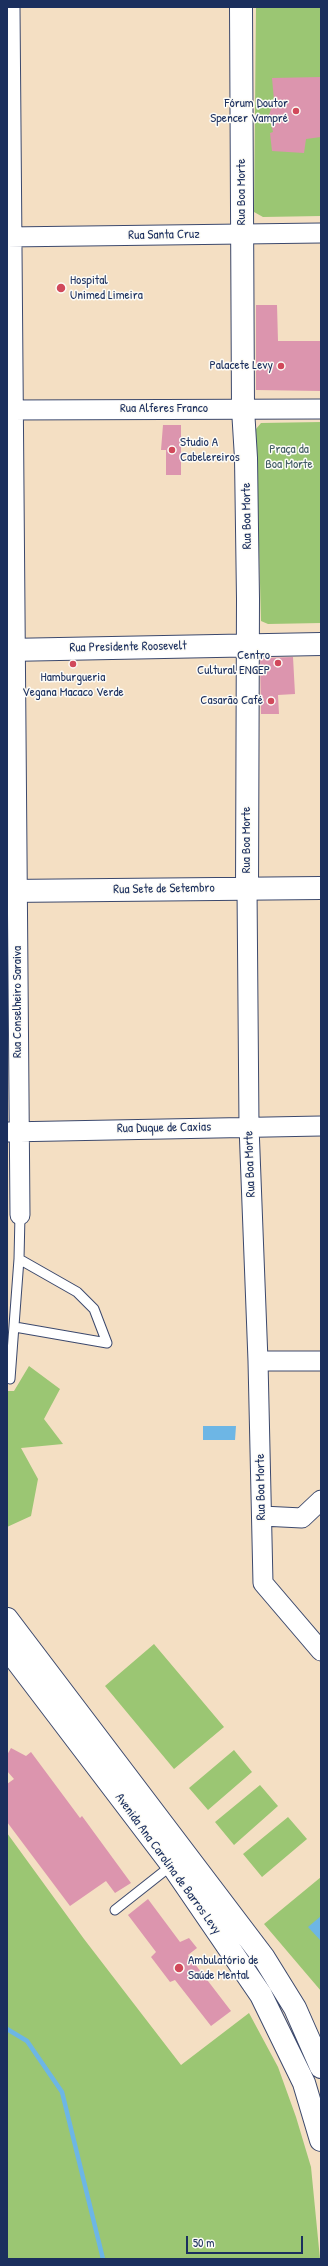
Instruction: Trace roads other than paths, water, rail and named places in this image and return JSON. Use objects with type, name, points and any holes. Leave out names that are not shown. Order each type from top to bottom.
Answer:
[{"type":"street","name":"Rua Conselheiro Saraiva","points":[[10,7],[9,236],[13,1132],[20,1215]]},
{"type":"street","name":"Rua Boa Morte","points":[[241,7],[243,409],[247,552],[248,1126],[258,1361],[263,1583],[321,1651]]},
{"type":"street","name":"Rua Santa Cruz","points":[[9,236],[321,233]]},
{"type":"street","name":"Rua Alferes Franco","points":[[10,410],[321,409]]},
{"type":"street","name":"Rua Presidente Roosevelt","points":[[11,650],[246,644],[321,644]]},
{"type":"street","name":"Rua Sete de Setembro","points":[[12,891],[321,888]]},
{"type":"street","name":"Rua Duque de Caxias","points":[[13,1132],[248,1126],[321,1126]]},
{"type":"street","points":[[258,1361],[321,1361]]},
{"type":"street","points":[[262,1516],[302,1518],[321,1500]]},
{"type":"street","name":"Avenida Ana Carolina de Barros Levy","points":[[7,1619],[264,1958],[296,2008],[321,2067]]},
{"type":"street","name":"Avenida Ana Carolina de Barros Levy","points":[[7,1648],[172,1866],[261,1995],[304,2083],[321,2140]]},
{"type":"lane","points":[[10,1379],[15,1327],[20,1215]]},
{"type":"lane","points":[[15,1327],[107,1343],[94,1309],[77,1292],[19,1259]]},
{"type":"lane","points":[[115,1910],[172,1866]]},
{"type":"water","points":[[203,1426],[236,1426],[235,1440],[203,1440]]},
{"type":"water","points":[[321,1916],[321,1941],[308,1927]]},
{"type":"waterway","points":[[7,2029],[27,2041],[62,2092],[103,2259]]},
{"type":"place","name":"Fórum Doutor Spencer Vampré","points":[[296,111]]},
{"type":"place","name":"Hospital Unimed Limeira","points":[[61,288]]},
{"type":"place","name":"Palacete Levy","points":[[281,366]]},
{"type":"place","name":"Studio A Cabelereiros","points":[[172,450]]},
{"type":"place","name":"Centro Cultural ENGEP","points":[[278,663]]},
{"type":"place","name":"Hamburgueria Vegana Macaco Verde","points":[[73,664]]},
{"type":"place","name":"Casarão Café","points":[[271,701]]},
{"type":"place","name":"Ambulatório de Saúde Mental","points":[[179,1968]]},
{"type":"park label","name":"Praça da Boa Morte","points":[[289,458]]}]
